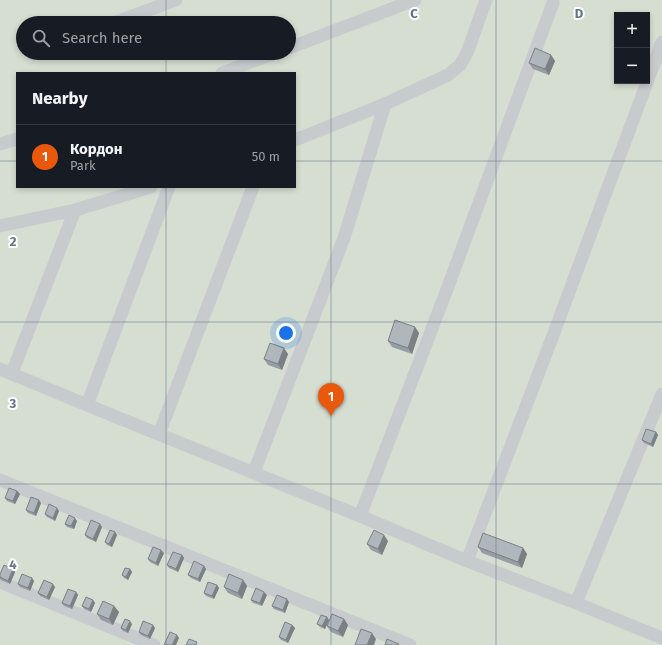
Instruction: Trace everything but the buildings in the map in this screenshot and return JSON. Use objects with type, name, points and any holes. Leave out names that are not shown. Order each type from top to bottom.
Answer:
[{"type":"street","points":[[133,16],[176,0]]},
{"type":"street","points":[[296,45],[415,0]]},
{"type":"street","points":[[296,140],[385,104],[448,75],[460,65],[467,53],[486,0]]},
{"type":"street","points":[[360,516],[452,277],[553,3]]},
{"type":"street","points":[[467,561],[662,42]]},
{"type":"street","points":[[225,72],[256,60]]},
{"type":"street","points":[[254,472],[344,238],[385,104]]},
{"type":"street","points":[[0,144],[16,139]]},
{"type":"street","points":[[0,226],[75,210],[148,188]]},
{"type":"street","points":[[87,405],[170,188]]},
{"type":"street","points":[[159,434],[253,188]]},
{"type":"street","points":[[75,210],[6,371],[467,561],[662,638]]},
{"type":"street","points":[[576,603],[662,394]]},
{"type":"street","points":[[0,480],[410,645]]},
{"type":"street","points":[[0,582],[154,645]]},
{"type":"shaded area","points":[[0,0],[662,0],[662,645],[0,645]]},
{"type":"place","name":"Кордон","points":[[331,416]]}]
